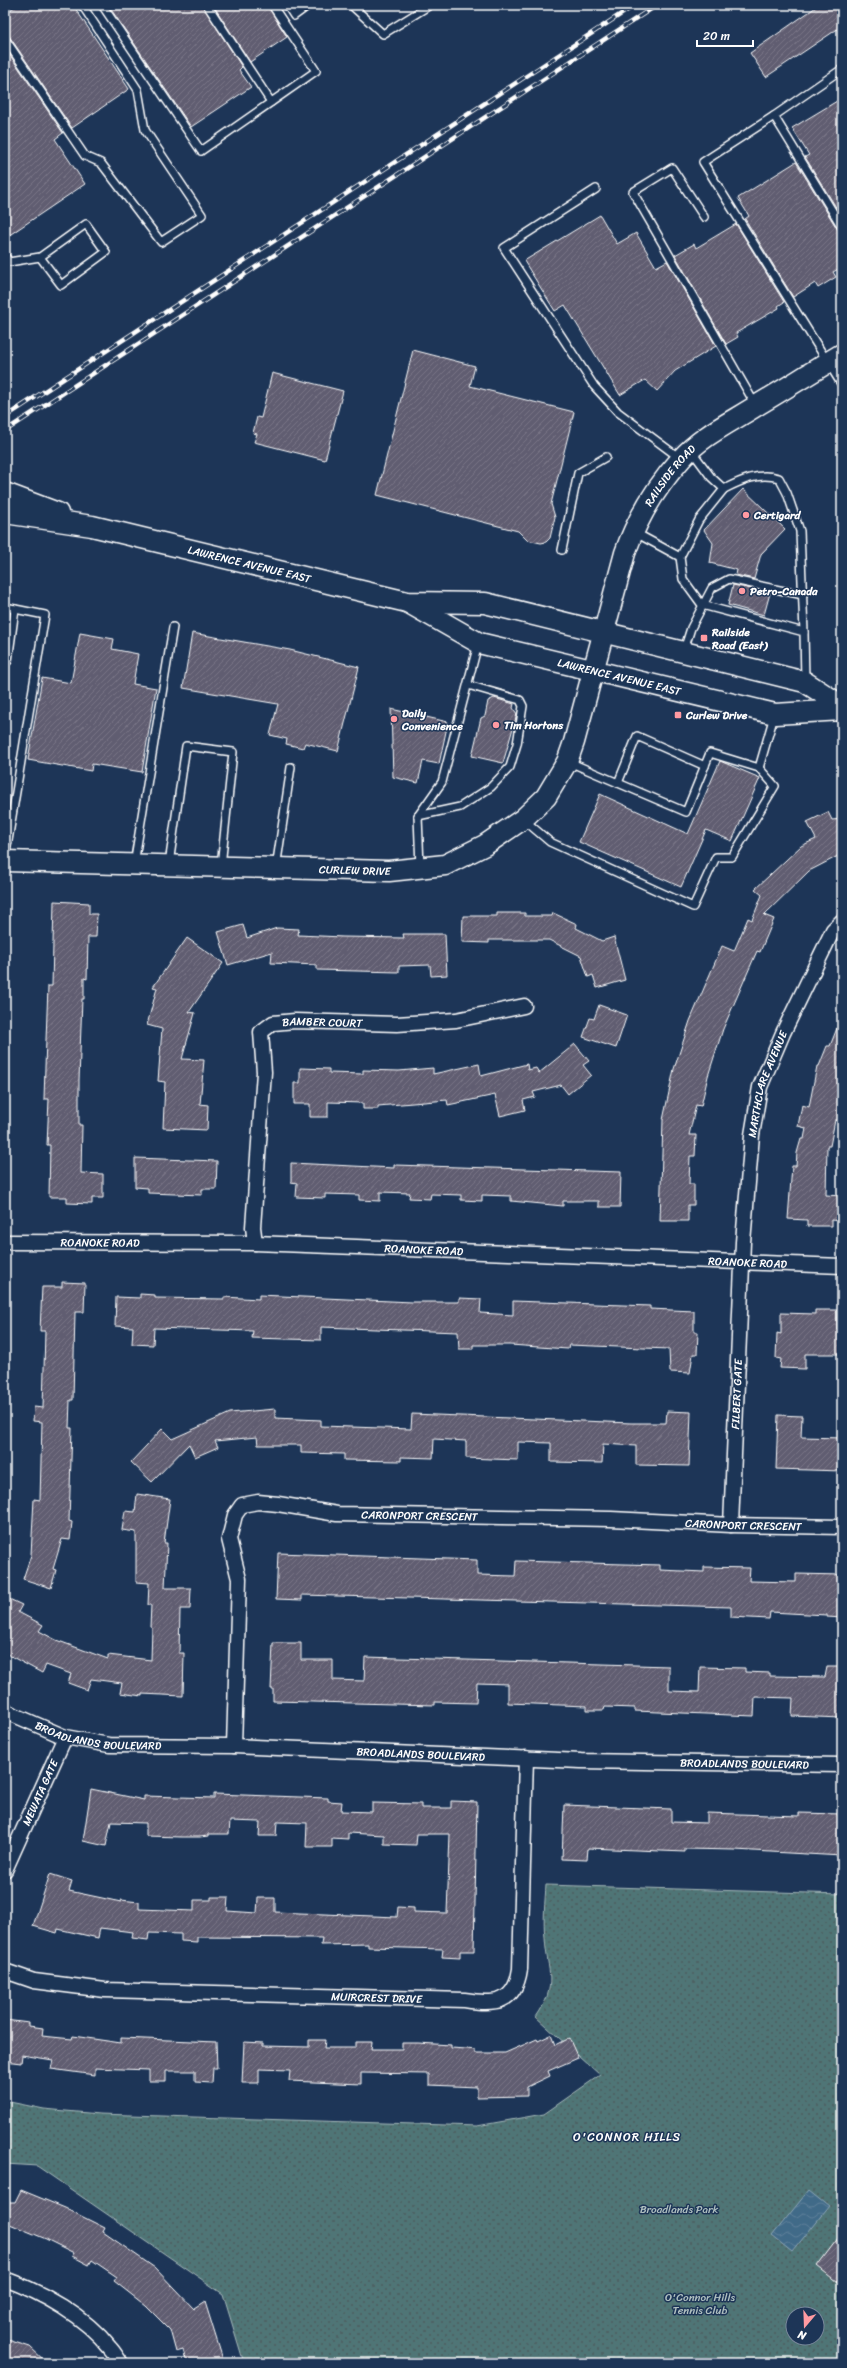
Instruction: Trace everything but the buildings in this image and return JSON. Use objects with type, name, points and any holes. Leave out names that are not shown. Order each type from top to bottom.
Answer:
[{"type":"main road","name":"RAILSIDE ROAD","points":[[594,670],[603,632],[633,532],[650,501],[686,454],[721,427],[835,358]]},
{"type":"main road","name":"LAWRENCE AVENUE EAST","points":[[5,493],[92,526]]},
{"type":"main road","name":"LAWRENCE AVENUE EAST","points":[[5,513],[92,526],[407,602],[485,603],[805,682],[842,706]]},
{"type":"main road","name":"LAWRENCE AVENUE EAST","points":[[407,602],[479,643],[775,714],[842,710]]},
{"type":"main road","name":"CURLEW DRIVE","points":[[5,860],[389,871],[445,865],[485,845],[523,819],[546,797],[567,762],[594,670]]},
{"type":"street","name":"MARTHCLARE AVENUE","points":[[744,1262],[744,1221],[752,1135],[760,1087],[783,1033],[833,930],[842,921]]},
{"type":"street","name":"BAMBER COURT","points":[[255,1243],[253,1228],[264,1072],[261,1032],[273,1023],[295,1021],[397,1024],[456,1020],[524,1006]]},
{"type":"street","name":"ROANOKE ROAD","points":[[5,1242],[255,1243],[842,1266]]},
{"type":"street","name":"FILBERT GATE","points":[[731,1526],[744,1262]]},
{"type":"street","name":"CARONPORT CRESCENT","points":[[234,1746],[239,1579],[229,1539],[235,1515],[242,1505],[258,1502],[337,1514],[611,1519],[731,1526],[842,1527]]},
{"type":"street","name":"BROADLANDS BOULEVARD","points":[[5,1711],[65,1737],[109,1745],[234,1746],[526,1758],[842,1765]]},
{"type":"street","name":"MEWATA GATE","points":[[5,1870],[65,1737]]},
{"type":"street","name":"MUIRCREST DRIVE","points":[[5,1971],[34,1981],[106,1990],[464,2000],[481,2003],[499,2001],[515,1989],[520,1969],[526,1758]]},
{"type":"street","points":[[5,2280],[21,2285],[73,2313],[98,2334],[121,2363]]},
{"type":"lane","points":[[5,40],[85,156],[101,163],[161,242],[202,215],[145,130],[138,90],[82,5]]},
{"type":"lane","points":[[102,5],[201,151],[316,71],[272,5]]},
{"type":"lane","points":[[207,5],[271,102]]},
{"type":"lane","points":[[286,5],[294,16],[309,5]]},
{"type":"lane","points":[[351,5],[383,34],[430,5]]},
{"type":"lane","points":[[842,69],[774,116],[703,162],[835,358],[842,385]]},
{"type":"lane","points":[[774,116],[842,227]]},
{"type":"lane","points":[[704,217],[672,168],[633,192],[756,406]]},
{"type":"lane","points":[[596,189],[504,248],[594,386],[618,412],[686,454],[724,488]]},
{"type":"lane","points":[[5,256],[9,262],[40,257],[86,224],[106,252],[61,285],[40,257]]},
{"type":"lane","points":[[562,550],[578,473],[606,457]]},
{"type":"lane","points":[[804,632],[702,605],[683,579],[680,557],[699,520],[724,488],[748,478],[768,474],[779,478],[787,493],[800,531],[803,595],[804,632],[805,682]]},
{"type":"lane","points":[[633,532],[680,557]]},
{"type":"lane","points":[[683,652],[702,605],[712,588],[729,579],[803,595]]},
{"type":"lane","points":[[5,607],[45,615],[5,860]]},
{"type":"lane","points":[[5,660],[8,661],[15,609]]},
{"type":"lane","points":[[134,864],[173,627]]},
{"type":"lane","points":[[420,867],[418,816],[442,782],[479,643]]},
{"type":"lane","points":[[418,816],[460,807],[491,786],[510,767],[518,737],[523,706],[520,700],[468,685]]},
{"type":"lane","points":[[759,768],[775,714]]},
{"type":"lane","points":[[618,784],[637,736],[705,766]]},
{"type":"lane","points":[[169,865],[186,746],[233,752],[221,866]]},
{"type":"lane","points":[[523,819],[550,842],[693,907],[716,857],[732,857],[775,786],[759,768],[710,753],[686,812],[567,762]]},
{"type":"lane","points":[[276,868],[291,767]]},
{"type":"green space","name":"Broadlands Park","points":[[546,1885],[842,1894],[842,2363],[244,2363],[223,2294],[37,2166],[5,2164],[5,2101],[44,2109],[99,2114],[477,2126],[544,2114],[600,2075],[536,2017],[547,1996],[550,1978],[544,1931]]},
{"type":"water","points":[[809,2190],[829,2206],[792,2252],[772,2236]]},
{"type":"railway","points":[[5,417],[635,5]]},
{"type":"railway","points":[[5,431],[657,5]]},
{"type":"place","name":"Certigard","points":[[746,515]]},
{"type":"place","name":"Petro-Canada","points":[[742,591]]},
{"type":"place","name":"Railside Road (East)","points":[[704,638]]},
{"type":"place","name":"Curlew Drive","points":[[678,715]]},
{"type":"place","name":"Daily Convenience","points":[[394,719]]},
{"type":"place","name":"Tim Hortons","points":[[496,725]]},
{"type":"district","name":"O'CONNOR HILLS","points":[[627,2137]]},
{"type":"park label","name":"O'Connor Hills Tennis Club","points":[[700,2303]]}]
